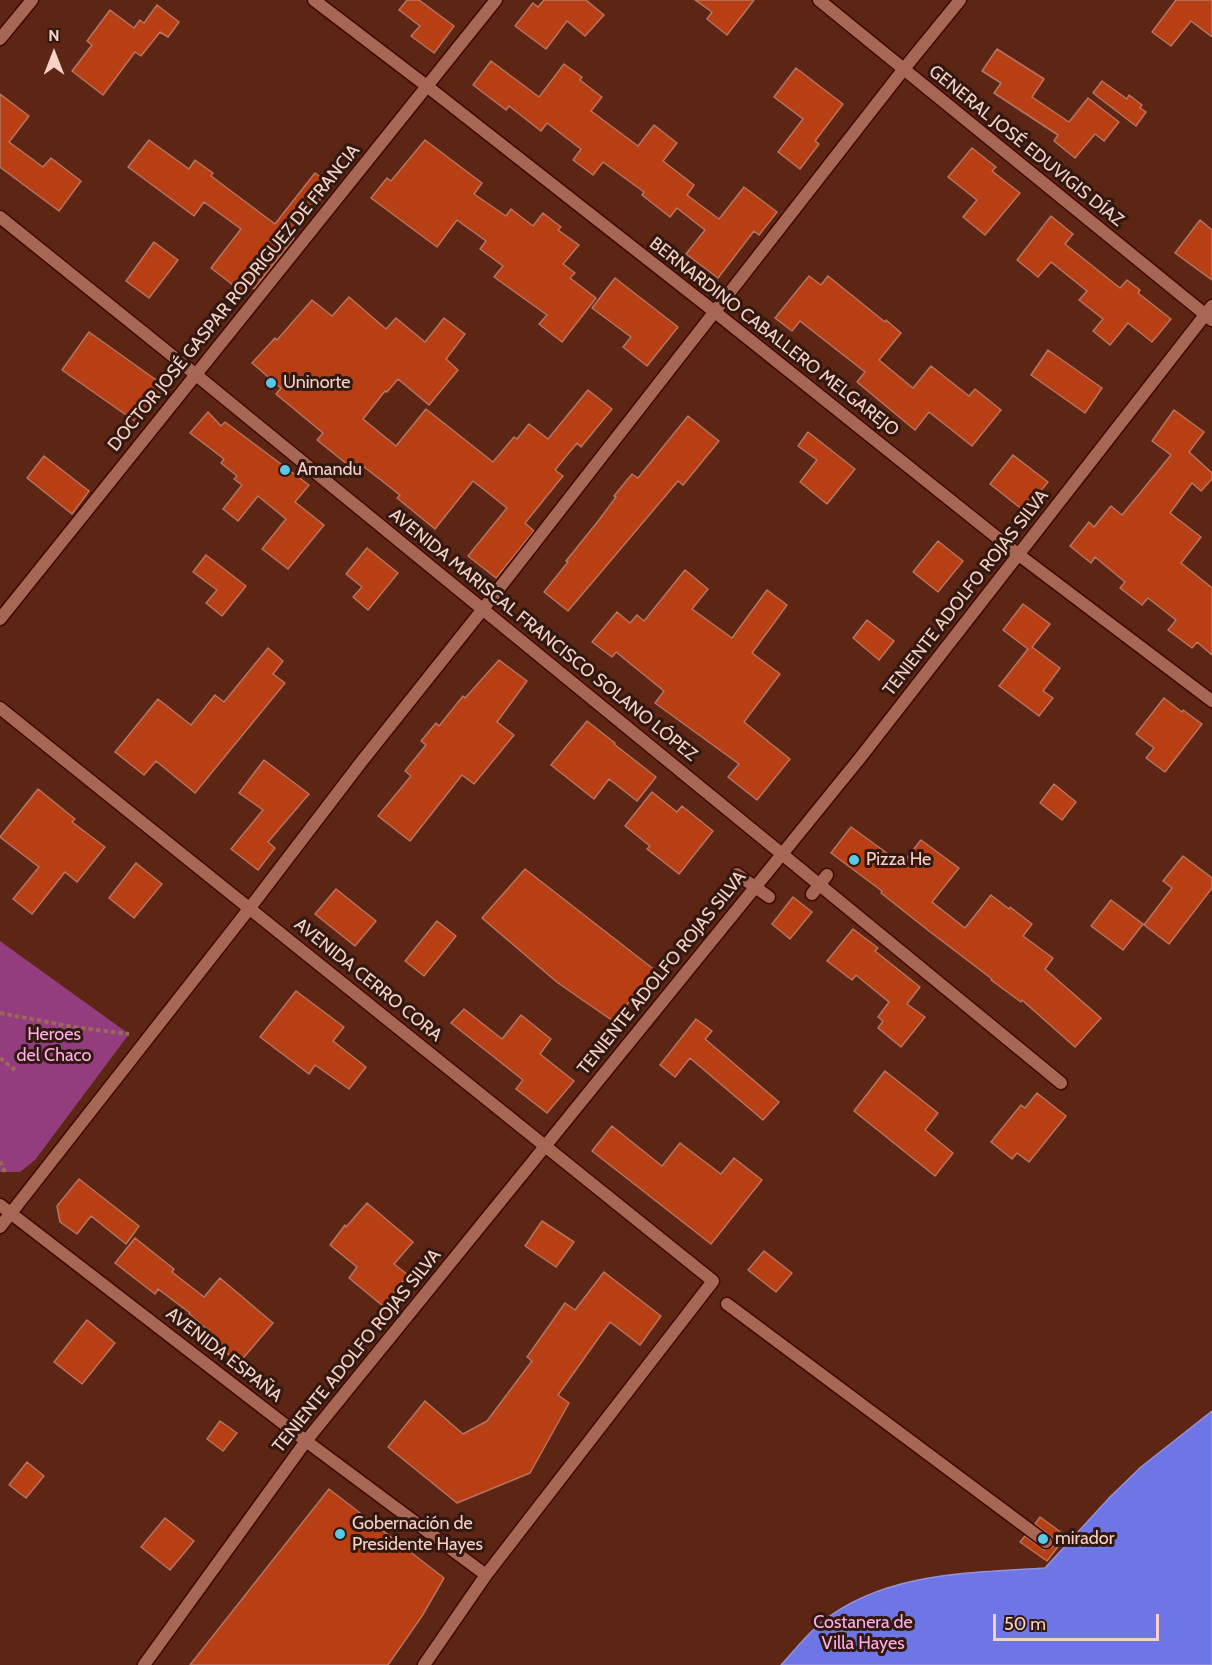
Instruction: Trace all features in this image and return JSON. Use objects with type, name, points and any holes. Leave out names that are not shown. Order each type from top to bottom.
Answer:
[{"type":"street","points":[[0,39],[32,0]]},
{"type":"street","name":"BERNARDINO CABALLERO MELGAREJO","points":[[314,0],[715,312],[1019,555],[1212,701]]},
{"type":"street","name":"DOCTOR JOSÉ GASPAR RODRIGUEZ DE FRANCIA","points":[[0,619],[496,0]]},
{"type":"street","name":"GENERAL JOSÉ EDUVIGIS DÍAZ","points":[[819,0],[903,70],[1210,313]]},
{"type":"street","points":[[0,1227],[5,1209],[249,909],[362,761],[960,0]]},
{"type":"street","name":"AVENIDA MARISCAL FRANCISCO SOLANO LÓPEZ","points":[[0,217],[1061,1083]]},
{"type":"street","name":"TENIENTE ADOLFO ROJAS SILVA","points":[[144,1665],[306,1441],[860,758],[1210,313]]},
{"type":"street","name":"AVENIDA CERRO CORA","points":[[0,708],[713,1281],[486,1575]]},
{"type":"street","points":[[736,874],[769,897]]},
{"type":"street","name":"AVENIDA ESPAÑA","points":[[5,1209],[306,1441],[486,1575]]},
{"type":"street","points":[[727,1304],[1046,1542]]},
{"type":"street","points":[[424,1665],[486,1575]]},
{"type":"path","points":[[0,1013],[73,1027],[129,1034]]},
{"type":"path","points":[[0,1058],[15,1070]]},
{"type":"path","points":[[0,1161],[5,1172]]},
{"type":"green space","name":"Heroes del Chaco","points":[[0,941],[129,1034],[35,1160],[20,1172],[0,1172]]},
{"type":"shaded area","points":[[1212,1411],[1212,1665],[781,1665],[822,1622],[873,1593],[928,1578],[1045,1568],[1110,1497],[1141,1467]]},
{"type":"building","points":[[407,0],[419,0],[454,26],[434,53],[411,36],[420,26],[399,10]]},
{"type":"building","points":[[544,0],[586,0],[604,15],[585,36],[567,21],[546,49],[515,26],[533,3],[538,7]]},
{"type":"building","points":[[695,0],[754,0],[727,35],[707,19],[712,12]]},
{"type":"building","points":[[1176,0],[1212,0],[1212,37],[1191,21],[1171,46],[1152,32]]},
{"type":"building","points":[[157,5],[179,22],[168,37],[160,32],[141,56],[135,52],[103,95],[72,71],[92,45],[87,41],[110,10],[134,28],[140,20],[144,23]]},
{"type":"building","points":[[997,49],[1044,79],[1032,97],[1069,122],[1088,98],[1119,122],[1104,141],[1095,134],[1075,158],[1054,141],[1058,135],[994,93],[1001,83],[982,71]]},
{"type":"building","points":[[491,61],[539,97],[564,64],[582,77],[580,80],[602,97],[591,111],[638,146],[654,125],[677,143],[663,161],[694,185],[687,195],[719,219],[744,187],[777,212],[759,235],[754,231],[718,278],[686,254],[705,230],[677,208],[670,217],[642,195],[644,192],[603,162],[593,175],[573,160],[581,149],[547,123],[541,131],[509,106],[506,110],[473,85]]},
{"type":"building","points":[[796,68],[843,104],[815,141],[819,144],[800,169],[778,152],[803,119],[774,97]]},
{"type":"building","points":[[1102,81],[1127,99],[1129,95],[1142,105],[1140,108],[1146,112],[1136,126],[1093,93]]},
{"type":"building","points":[[0,94],[29,116],[9,142],[43,167],[51,158],[81,181],[59,211],[0,167]]},
{"type":"building","points":[[149,140],[189,169],[195,160],[213,173],[211,176],[275,224],[315,173],[331,185],[292,237],[294,238],[254,289],[248,284],[242,292],[211,268],[241,229],[204,202],[194,216],[128,167]]},
{"type":"building","points":[[425,140],[482,183],[474,194],[506,216],[511,209],[533,226],[543,213],[561,227],[558,230],[579,245],[563,264],[575,273],[570,278],[596,298],[562,342],[539,324],[547,315],[494,277],[503,266],[480,249],[486,241],[457,220],[437,247],[371,198],[387,178],[391,181]]},
{"type":"building","points":[[972,148],[996,167],[992,171],[1020,193],[985,235],[963,217],[977,200],[948,177]]},
{"type":"building","points":[[1051,216],[1073,234],[1065,244],[1120,288],[1127,280],[1140,290],[1138,293],[1171,319],[1152,342],[1128,323],[1110,345],[1093,331],[1103,319],[1079,300],[1087,291],[1051,262],[1038,277],[1017,260]]},
{"type":"building","points":[[1200,220],[1212,230],[1212,280],[1175,253]]},
{"type":"building","points":[[154,242],[178,260],[149,298],[126,281]]},
{"type":"building","points":[[809,276],[821,285],[828,276],[901,333],[879,360],[913,388],[931,366],[969,396],[975,389],[1001,410],[972,446],[929,412],[915,430],[857,382],[865,372],[800,321],[792,331],[775,318]]},
{"type":"building","points":[[615,278],[678,327],[647,366],[623,347],[631,337],[592,308]]},
{"type":"building","points":[[349,297],[386,329],[396,318],[425,342],[444,318],[465,334],[446,359],[458,370],[429,405],[398,379],[387,392],[385,391],[363,419],[396,446],[426,409],[493,462],[514,437],[517,439],[529,424],[548,439],[588,390],[612,409],[581,447],[577,443],[555,470],[563,476],[525,523],[534,531],[496,578],[468,556],[507,508],[473,481],[435,529],[397,498],[400,495],[363,466],[358,473],[317,440],[323,433],[276,394],[281,388],[252,363],[275,338],[277,340],[312,300],[332,316]]},
{"type":"building","points":[[89,332],[166,387],[139,424],[62,370]]},
{"type":"building","points":[[1048,350],[1102,388],[1085,413],[1031,375]]},
{"type":"building","points":[[1174,410],[1204,432],[1189,452],[1212,473],[1212,479],[1201,491],[1192,483],[1170,513],[1201,537],[1181,563],[1212,588],[1212,655],[1197,642],[1192,648],[1168,630],[1176,620],[1148,598],[1142,605],[1120,588],[1125,582],[1095,557],[1091,563],[1070,546],[1089,522],[1094,527],[1111,506],[1122,515],[1171,455],[1152,441]]},
{"type":"building","points":[[208,412],[221,426],[225,422],[309,485],[295,502],[324,525],[288,569],[262,549],[286,519],[258,496],[238,521],[223,509],[242,485],[234,479],[237,476],[221,463],[224,459],[190,433]]},
{"type":"building","points":[[688,416],[719,441],[683,485],[678,481],[568,611],[544,592],[632,474],[638,478]]},
{"type":"building","points":[[808,432],[855,469],[827,504],[800,482],[817,460],[798,446]]},
{"type":"building","points":[[1013,455],[1048,482],[1024,511],[990,484]]},
{"type":"building","points":[[44,456],[89,491],[72,514],[27,478]]},
{"type":"building","points":[[938,541],[963,561],[938,592],[913,572]]},
{"type":"building","points":[[367,548],[398,573],[368,610],[353,597],[362,587],[346,574]]},
{"type":"building","points":[[206,555],[246,586],[222,616],[206,603],[217,590],[193,572]]},
{"type":"building","points":[[685,570],[708,589],[692,609],[732,638],[767,590],[787,605],[752,653],[780,674],[744,722],[790,759],[757,800],[728,777],[739,764],[655,703],[664,691],[616,652],[612,657],[592,642],[617,612],[630,623],[637,615],[644,621]]},
{"type":"building","points":[[1023,604],[1050,624],[1032,647],[1060,668],[1043,691],[1053,698],[1039,716],[999,686],[1028,649],[1003,630]]},
{"type":"building","points":[[867,620],[894,641],[879,660],[853,638]]},
{"type":"building","points":[[268,648],[283,661],[273,674],[285,683],[195,793],[156,761],[144,775],[115,752],[158,699],[191,725],[215,695],[224,702]]},
{"type":"building","points":[[499,660],[527,681],[497,722],[514,735],[474,784],[462,775],[410,841],[378,816],[411,776],[405,771],[426,745],[421,741],[436,723],[439,726],[463,696],[465,698]]},
{"type":"building","points":[[1164,698],[1202,724],[1165,772],[1146,758],[1154,748],[1136,734]]},
{"type":"building","points":[[587,721],[656,777],[637,801],[609,779],[594,799],[551,765]]},
{"type":"building","points":[[264,760],[309,794],[268,842],[275,848],[258,870],[231,849],[263,810],[239,793]]},
{"type":"building","points":[[1054,784],[1076,802],[1062,820],[1040,803]]},
{"type":"building","points":[[38,789],[75,819],[72,822],[105,847],[77,882],[65,872],[32,914],[13,899],[39,867],[0,837]]},
{"type":"building","points":[[652,792],[677,812],[682,806],[713,831],[679,874],[647,849],[650,846],[625,826]]},
{"type":"building","points":[[851,827],[902,864],[921,840],[959,868],[932,902],[965,928],[991,895],[1009,909],[1010,907],[1032,924],[1023,936],[1053,958],[1045,969],[1101,1018],[1075,1047],[1022,1000],[1021,1002],[991,980],[881,893],[882,891],[831,853]]},
{"type":"building","points":[[1183,856],[1212,878],[1212,888],[1169,944],[1144,925],[1172,888],[1163,881]]},
{"type":"building","points":[[136,863],[162,884],[134,918],[109,898]]},
{"type":"building","points":[[525,869],[656,971],[613,1021],[558,983],[482,918]]},
{"type":"building","points":[[336,889],[376,921],[355,946],[315,914]]},
{"type":"building","points":[[793,897],[812,912],[790,939],[772,924]]},
{"type":"building","points":[[1111,900],[1143,924],[1123,950],[1091,926]]},
{"type":"building","points":[[437,921],[456,936],[424,976],[405,961]]},
{"type":"building","points":[[853,929],[878,948],[875,951],[920,987],[907,1004],[925,1017],[901,1047],[878,1028],[883,1021],[878,1017],[889,1002],[856,975],[852,980],[827,961]]},
{"type":"building","points":[[296,991],[344,1027],[333,1041],[366,1067],[349,1089],[315,1065],[309,1074],[260,1037]]},
{"type":"building","points":[[464,1009],[502,1039],[521,1015],[551,1039],[540,1054],[574,1081],[547,1113],[516,1089],[523,1080],[451,1023]]},
{"type":"building","points":[[696,1019],[712,1031],[705,1039],[779,1102],[763,1120],[690,1058],[675,1077],[660,1065]]},
{"type":"building","points":[[885,1071],[938,1113],[925,1130],[953,1153],[935,1176],[854,1111]]},
{"type":"building","points":[[1037,1093],[1066,1116],[1029,1162],[1017,1153],[1012,1159],[991,1142],[1021,1105],[1025,1108]]},
{"type":"building","points":[[612,1126],[662,1166],[680,1143],[721,1174],[734,1158],[762,1180],[711,1244],[592,1151]]},
{"type":"building","points":[[79,1179],[139,1226],[126,1244],[91,1216],[77,1234],[60,1222],[57,1206]]},
{"type":"building","points":[[367,1203],[413,1242],[394,1264],[408,1275],[383,1306],[349,1278],[357,1267],[330,1245],[345,1225],[346,1227]]},
{"type":"building","points":[[542,1221],[574,1242],[556,1267],[525,1246]]},
{"type":"building","points":[[135,1238],[204,1297],[220,1278],[273,1323],[239,1363],[211,1340],[215,1336],[190,1313],[158,1289],[155,1294],[115,1263]]},
{"type":"building","points":[[764,1251],[792,1273],[776,1292],[748,1270]]},
{"type":"building","points":[[604,1272],[661,1316],[640,1345],[610,1322],[558,1395],[569,1403],[530,1473],[457,1503],[388,1447],[425,1401],[463,1434],[487,1421],[532,1361],[527,1357],[565,1303],[575,1310]]},
{"type":"building","points":[[87,1320],[115,1343],[82,1384],[54,1362]]},
{"type":"building","points":[[220,1421],[237,1433],[223,1451],[207,1439]]},
{"type":"building","points":[[27,1462],[44,1476],[26,1498],[9,1485]]},
{"type":"building","name":"Gobernación de Presidente Hayes","points":[[329,1489],[444,1578],[422,1616],[388,1665],[190,1665]]},
{"type":"building","name":"mirador","points":[[1040,1517],[1066,1536],[1047,1561],[1020,1542],[1025,1536],[1044,1550],[1052,1547],[1053,1538],[1035,1524]]},
{"type":"building","points":[[165,1518],[194,1541],[170,1570],[141,1547]]},
{"type":"place","name":"Uninorte","points":[[271,383]]},
{"type":"place","name":"Amandu","points":[[285,470]]},
{"type":"place","name":"Pizza He","points":[[854,860]]},
{"type":"place","name":"Gobernación de Presidente Hayes","points":[[340,1534]]},
{"type":"place","name":"mirador","points":[[1043,1539]]},
{"type":"park label","name":"Costanera de Villa Hayes","points":[[863,1633]]}]
